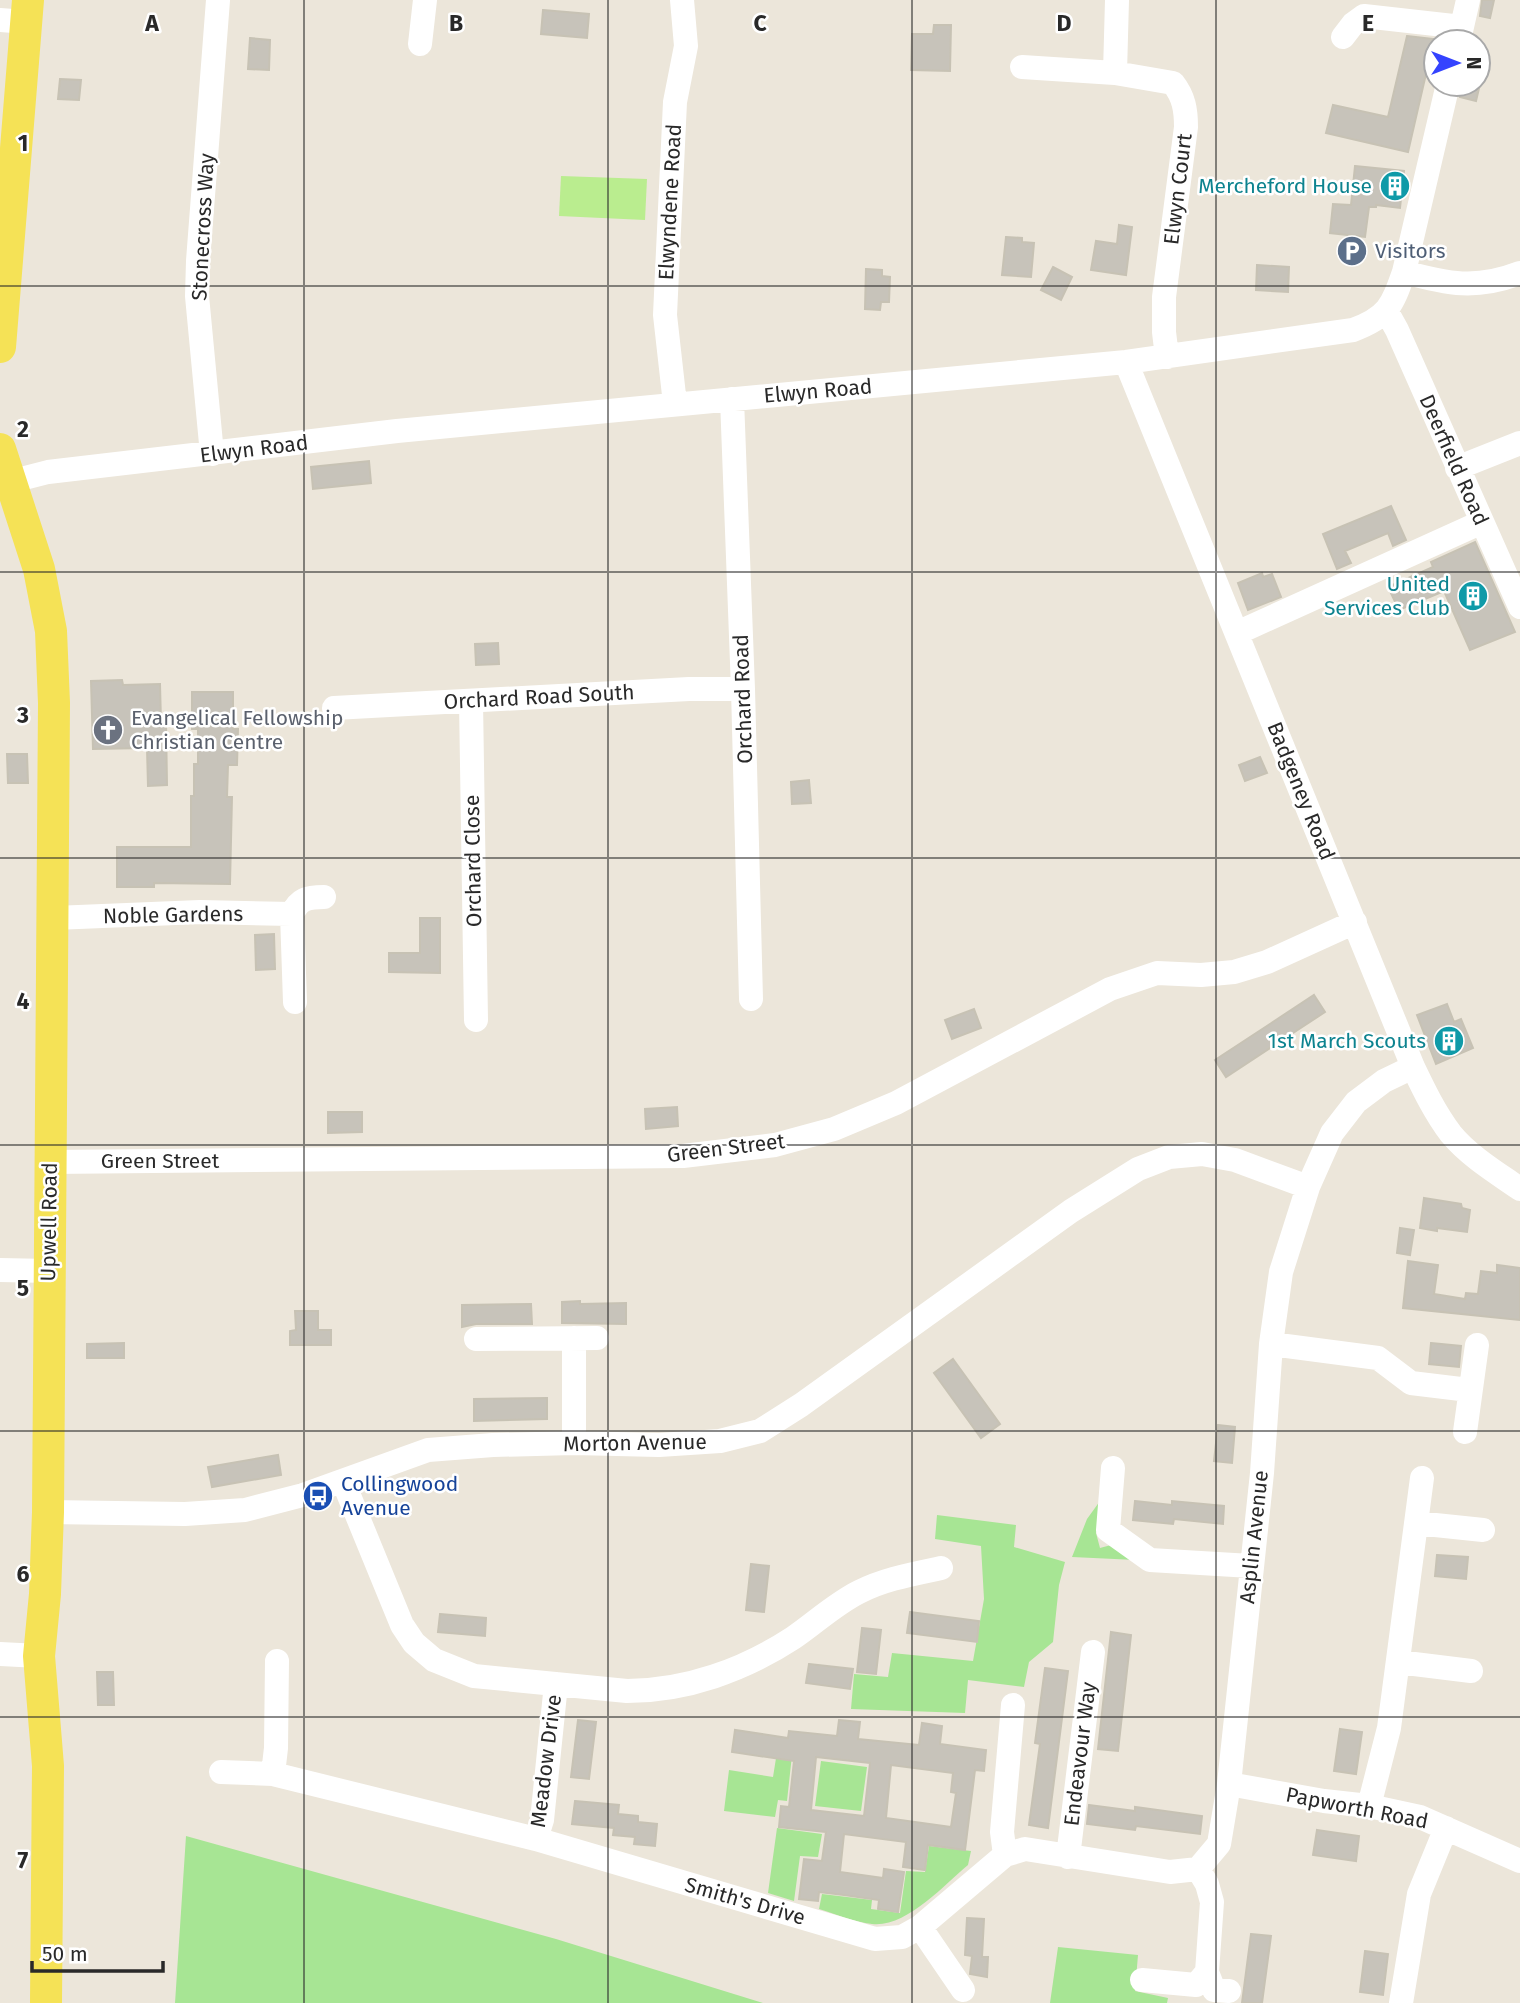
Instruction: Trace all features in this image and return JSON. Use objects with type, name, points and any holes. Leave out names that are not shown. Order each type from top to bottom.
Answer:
[{"type":"main road","points":[[0,347],[18,14]]},
{"type":"main road","name":"Upwell Road","points":[[0,449],[39,569],[51,631],[54,703],[48,1513],[39,1656],[48,1766],[46,2003]]},
{"type":"street","name":"Stonecross Way","points":[[212,454],[197,296],[218,0]]},
{"type":"street","points":[[420,44],[425,0]]},
{"type":"street","name":"Elwyndene Road","points":[[675,404],[665,315],[675,102],[686,46],[682,0]]},
{"type":"street","points":[[1115,73],[1117,0]]},
{"type":"street","points":[[1461,28],[1468,0]]},
{"type":"street","points":[[1343,37],[1353,24],[1364,16],[1428,28]]},
{"type":"street","name":"Elwyn Court","points":[[1022,67],[1115,73],[1173,83],[1184,101],[1186,127],[1164,297],[1167,357]]},
{"type":"street","points":[[1387,312],[1404,272],[1445,98]]},
{"type":"street","points":[[1404,272],[1448,284],[1480,285],[1520,273]]},
{"type":"street","name":"Elwyn Road","points":[[9,482],[48,472],[397,430],[1167,357],[1353,330],[1374,323],[1387,312]]},
{"type":"street","name":"Deerfield Road","points":[[1387,312],[1398,330],[1520,607]]},
{"type":"street","name":"Badgeney Road","points":[[1126,362],[1413,1067],[1430,1102],[1452,1136],[1487,1166],[1520,1189]]},
{"type":"street","name":"Orchard Road","points":[[732,399],[751,999]]},
{"type":"street","points":[[1457,468],[1520,443]]},
{"type":"street","points":[[1237,633],[1482,522]]},
{"type":"street","name":"Orchard Road South","points":[[334,708],[689,689],[743,689]]},
{"type":"street","name":"Orchard Close","points":[[471,701],[476,1020]]},
{"type":"street","points":[[295,1002],[292,914],[297,903],[308,897],[324,897]]},
{"type":"street","name":"Noble Gardens","points":[[54,918],[200,912],[292,914]]},
{"type":"street","name":"Green Street","points":[[50,1162],[683,1156],[775,1145],[834,1129],[897,1102],[1110,989],[1157,973],[1201,975],[1234,972],[1267,962],[1354,922]]},
{"type":"street","name":"Asplin Avenue","points":[[1198,1868],[1219,1844],[1229,1784],[1262,1473],[1271,1344],[1281,1272],[1308,1187],[1332,1133],[1356,1102],[1384,1081],[1413,1067]]},
{"type":"street","name":"Morton Avenue","points":[[48,1513],[185,1514],[245,1510],[303,1495],[428,1450],[574,1443],[659,1445],[720,1441],[760,1431],[801,1405],[1071,1211],[1138,1169],[1169,1157],[1202,1154],[1235,1160],[1308,1187]]},
{"type":"street","points":[[0,1270],[49,1271]]},
{"type":"street","points":[[476,1339],[586,1338],[574,1443]]},
{"type":"street","points":[[1271,1344],[1378,1358],[1411,1383],[1469,1390]]},
{"type":"street","points":[[1465,1432],[1477,1345]]},
{"type":"street","points":[[1113,1468],[1108,1530],[1150,1559],[1251,1566]]},
{"type":"street","points":[[1369,1806],[1389,1728],[1422,1478]]},
{"type":"street","points":[[343,1481],[391,1601],[414,1643],[434,1660],[474,1676],[646,1691],[689,1683],[738,1670],[791,1639],[858,1592],[885,1581],[941,1568]]},
{"type":"street","points":[[1416,1523],[1483,1530]]},
{"type":"street","name":"Endeavour Way","points":[[1068,1857],[1093,1652]]},
{"type":"street","points":[[0,1654],[39,1656]]},
{"type":"street","points":[[273,1773],[276,1748],[277,1661]]},
{"type":"street","points":[[1398,1662],[1471,1671]]},
{"type":"street","name":"Meadow Drive","points":[[536,1839],[542,1820],[556,1684]]},
{"type":"street","points":[[1013,1704],[1002,1832],[1005,1855],[1025,1849],[1170,1872],[1198,1868],[1207,1884],[1212,1902],[1208,1972],[1214,1990],[1228,1992]]},
{"type":"street","name":"Smith's Drive","points":[[221,1772],[273,1773],[536,1839],[875,1939],[902,1937],[920,1927],[1005,1855]]},
{"type":"street","name":"Papworth Road","points":[[1229,1784],[1369,1806],[1420,1817],[1520,1861]]},
{"type":"street","points":[[1401,2003],[1419,1894],[1446,1828]]},
{"type":"street","points":[[920,1927],[963,1990]]},
{"type":"street","points":[[1142,1980],[1196,1985],[1208,1972]]},
{"type":"green space","points":[[561,176],[647,179],[645,220],[559,216]]},
{"type":"green space","points":[[1100,1501],[1100,1526],[1096,1533],[1100,1548],[1111,1545],[1136,1560],[1072,1557],[1087,1519]]},
{"type":"green space","points":[[937,1515],[1016,1525],[1014,1547],[1065,1562],[1059,1585],[1053,1642],[1029,1662],[1024,1687],[968,1680],[965,1713],[851,1709],[854,1674],[888,1677],[892,1653],[973,1661],[984,1599],[981,1546],[935,1539]]},
{"type":"green space","points":[[777,1752],[792,1755],[787,1801],[778,1800],[775,1817],[724,1811],[729,1770],[773,1777]]},
{"type":"green space","points":[[821,1761],[867,1767],[861,1811],[815,1806]]},
{"type":"green space","points":[[777,1828],[822,1834],[818,1857],[800,1856],[794,1901],[768,1893]]},
{"type":"green space","points":[[186,1836],[556,1939],[763,2003],[175,2003]]},
{"type":"green space","points":[[929,1846],[971,1851],[968,1865],[911,1912],[885,1923],[872,1924],[819,1909],[822,1894],[872,1900],[871,1909],[900,1913],[906,1871],[925,1872]]},
{"type":"green space","points":[[1058,1947],[1138,1955],[1135,1991],[1168,1998],[1167,2003],[1050,2003]]},
{"type":"building","points":[[1482,0],[1494,0],[1490,18],[1480,16]]},
{"type":"building","points":[[543,10],[589,14],[587,38],[541,34]]},
{"type":"building","points":[[934,25],[951,25],[950,71],[911,70],[912,34],[933,34]]},
{"type":"building","points":[[1407,36],[1422,38],[1422,91],[1408,152],[1326,133],[1333,105],[1388,117]]},
{"type":"building","points":[[250,38],[270,40],[269,70],[248,69]]},
{"type":"building","points":[[60,79],[81,80],[79,100],[58,99]]},
{"type":"building","points":[[1355,166],[1404,171],[1400,208],[1376,205],[1369,207],[1365,237],[1330,233],[1333,204],[1351,205]]},
{"type":"building","points":[[1119,225],[1132,227],[1126,275],[1091,270],[1096,241],[1117,244]]},
{"type":"building","points":[[1006,237],[1022,238],[1022,242],[1034,243],[1031,277],[1002,275]]},
{"type":"building","points":[[1257,265],[1289,267],[1288,292],[1256,290]]},
{"type":"building","points":[[1053,267],[1072,277],[1061,300],[1041,290]]},
{"type":"building","points":[[866,269],[882,270],[882,276],[890,277],[889,302],[881,302],[880,310],[865,309]]},
{"type":"building","points":[[369,461],[371,483],[313,489],[311,467]]},
{"type":"building","points":[[1391,506],[1406,540],[1393,546],[1388,533],[1345,551],[1351,563],[1337,569],[1323,534]]},
{"type":"building","name":"United Services Club","points":[[1475,542],[1515,632],[1470,650],[1444,591],[1399,610],[1388,587],[1433,567],[1431,562]]},
{"type":"building","points":[[1262,573],[1263,577],[1272,574],[1281,597],[1248,610],[1238,583]]},
{"type":"building","points":[[498,643],[499,664],[476,665],[475,644]]},
{"type":"building","points":[[122,680],[123,685],[160,684],[161,722],[166,722],[167,785],[148,786],[147,748],[93,749],[91,681]]},
{"type":"building","points":[[192,692],[233,692],[233,729],[238,729],[237,765],[228,765],[227,797],[232,797],[230,884],[154,883],[154,887],[117,887],[117,847],[191,847],[191,796],[194,796],[194,764],[198,764],[198,729],[192,729]]},
{"type":"building","points":[[7,754],[27,754],[28,783],[8,783]]},
{"type":"building","points":[[1260,757],[1267,773],[1245,781],[1239,765]]},
{"type":"building","points":[[809,780],[811,803],[792,804],[791,782]]},
{"type":"building","points":[[420,918],[440,918],[440,973],[389,972],[389,953],[420,953]]},
{"type":"building","points":[[274,934],[275,969],[256,970],[255,935]]},
{"type":"building","points":[[1314,995],[1325,1012],[1226,1077],[1215,1060]]},
{"type":"building","name":"1st March Scouts","points":[[1447,1004],[1454,1022],[1461,1019],[1473,1048],[1436,1064],[1417,1015]]},
{"type":"building","points":[[974,1009],[981,1028],[952,1039],[945,1020]]},
{"type":"building","points":[[677,1107],[678,1126],[646,1129],[645,1109]]},
{"type":"building","points":[[328,1112],[362,1112],[362,1132],[328,1133]]},
{"type":"building","points":[[1424,1198],[1461,1204],[1462,1208],[1470,1210],[1467,1232],[1420,1228]]},
{"type":"building","points":[[1400,1228],[1414,1230],[1410,1255],[1397,1253]]},
{"type":"building","points":[[1408,1261],[1438,1265],[1434,1294],[1465,1299],[1466,1293],[1478,1294],[1481,1271],[1497,1273],[1497,1265],[1520,1268],[1520,1320],[1403,1308]]},
{"type":"building","points":[[580,1301],[580,1304],[626,1303],[626,1324],[562,1323],[562,1302]]},
{"type":"building","points":[[531,1304],[532,1324],[476,1324],[462,1327],[462,1305]]},
{"type":"building","points":[[295,1311],[318,1311],[318,1330],[331,1330],[331,1345],[290,1345],[290,1331],[296,1330]]},
{"type":"building","points":[[124,1343],[124,1358],[87,1358],[87,1344]]},
{"type":"building","points":[[1431,1343],[1461,1346],[1459,1367],[1429,1364]]},
{"type":"building","points":[[953,1359],[1000,1424],[981,1438],[934,1373]]},
{"type":"building","points":[[547,1398],[547,1419],[474,1421],[474,1399]]},
{"type":"building","points":[[1218,1425],[1235,1427],[1232,1463],[1214,1461]]},
{"type":"building","points":[[278,1455],[281,1475],[212,1487],[208,1467]]},
{"type":"building","points":[[1135,1501],[1224,1506],[1223,1524],[1174,1519],[1173,1524],[1133,1520]]},
{"type":"building","points":[[1437,1555],[1468,1557],[1466,1579],[1435,1576]]},
{"type":"building","points":[[751,1564],[769,1566],[764,1612],[746,1610]]},
{"type":"building","points":[[910,1612],[979,1621],[977,1642],[907,1633]]},
{"type":"building","points":[[440,1614],[486,1618],[485,1636],[438,1632]]},
{"type":"building","points":[[862,1628],[881,1630],[876,1674],[857,1672]]},
{"type":"building","points":[[1111,1632],[1131,1635],[1118,1751],[1098,1749]]},
{"type":"building","points":[[809,1664],[853,1669],[850,1689],[806,1683]]},
{"type":"building","points":[[1045,1668],[1068,1671],[1048,1828],[1029,1825],[1040,1744],[1035,1743]]},
{"type":"building","points":[[97,1672],[113,1672],[114,1705],[98,1705]]},
{"type":"building","points":[[578,1720],[596,1722],[589,1779],[571,1777]]},
{"type":"building","points":[[839,1720],[860,1722],[858,1739],[919,1745],[922,1723],[942,1726],[940,1744],[986,1750],[984,1771],[975,1770],[965,1850],[928,1845],[925,1870],[903,1867],[906,1842],[844,1834],[840,1872],[883,1878],[884,1869],[904,1872],[898,1912],[878,1909],[879,1900],[844,1895],[819,1892],[818,1901],[799,1899],[804,1859],[822,1861],[826,1832],[779,1827],[781,1806],[789,1807],[794,1761],[732,1752],[735,1730],[788,1738],[789,1731],[837,1736]],"holes":[[[816,1757],[870,1763],[864,1816],[811,1810]],[[891,1765],[953,1773],[951,1792],[956,1793],[951,1827],[886,1818]]]},
{"type":"building","points":[[1340,1729],[1362,1732],[1356,1774],[1334,1771]]},
{"type":"building","points":[[575,1801],[619,1805],[618,1814],[638,1816],[638,1822],[657,1824],[655,1846],[634,1844],[635,1837],[613,1835],[614,1828],[572,1824]]},
{"type":"building","points":[[1089,1805],[1135,1811],[1135,1807],[1202,1816],[1200,1834],[1136,1826],[1135,1830],[1087,1824]]},
{"type":"building","points":[[1317,1830],[1359,1836],[1356,1861],[1313,1855]]},
{"type":"building","points":[[967,1918],[984,1919],[982,1957],[988,1957],[987,1977],[970,1974],[972,1956],[965,1955]]},
{"type":"building","points":[[1251,1934],[1271,1936],[1262,2003],[1242,2003]]},
{"type":"building","points":[[1365,1951],[1388,1954],[1383,1995],[1360,1992]]},
{"type":"place","name":"Mercheford House","points":[[1395,186]]},
{"type":"place","name":"Visitors","points":[[1352,251]]},
{"type":"place","name":"United Services Club","points":[[1473,596]]},
{"type":"place","name":"Evangelical Fellowship Christian Centre","points":[[108,730]]},
{"type":"place","name":"1st March Scouts","points":[[1449,1041]]},
{"type":"place","name":"Collingwood Avenue","points":[[318,1496]]}]
